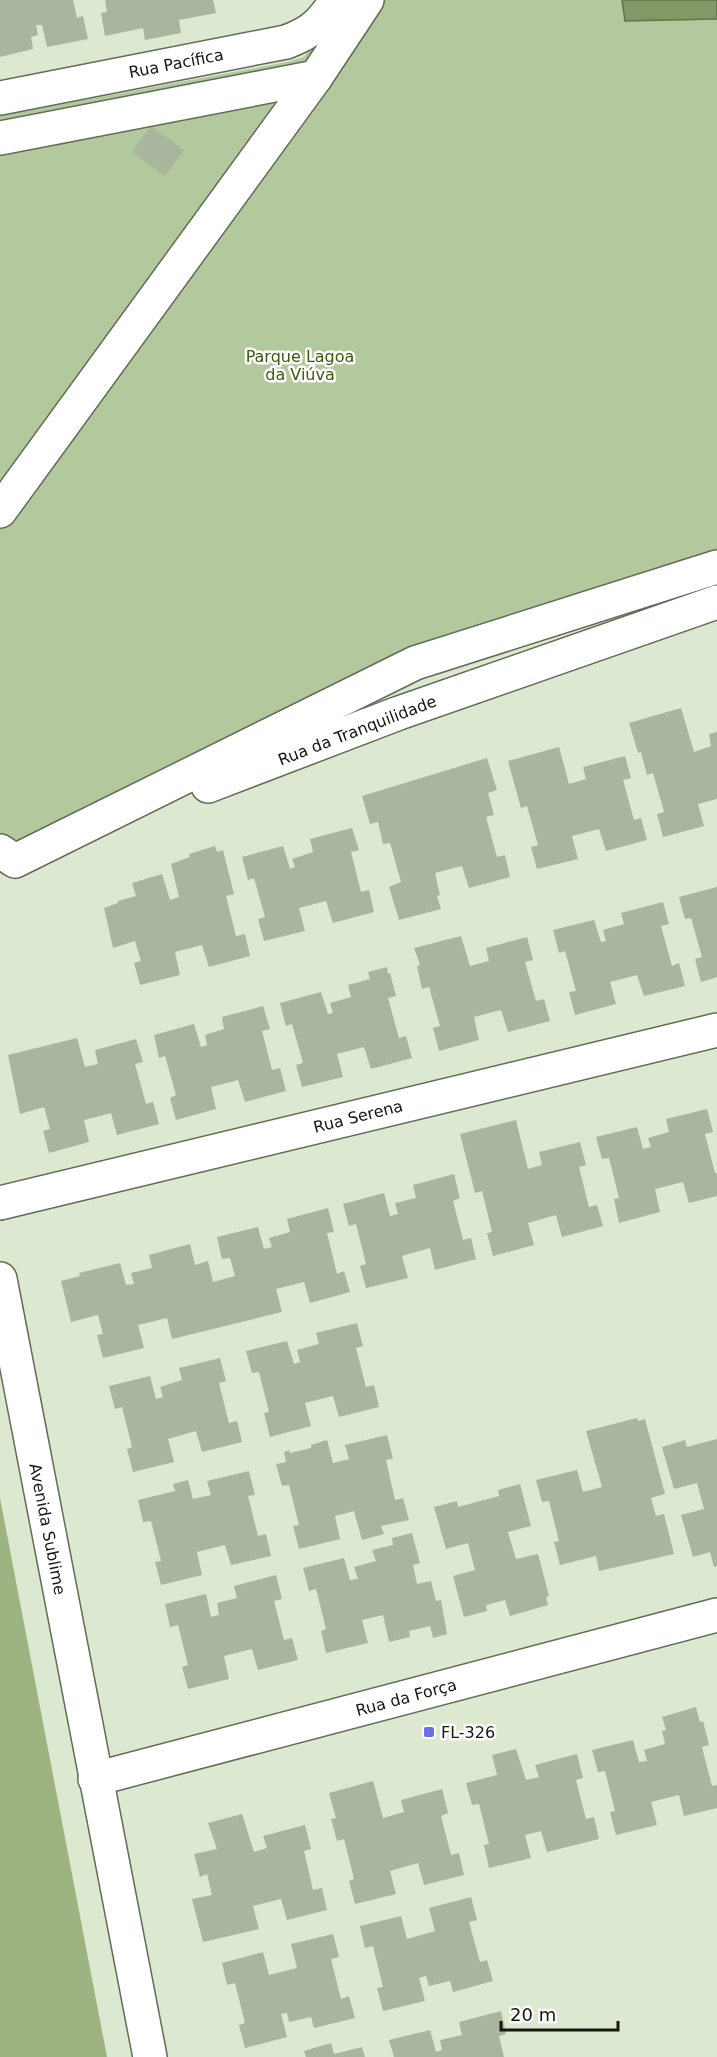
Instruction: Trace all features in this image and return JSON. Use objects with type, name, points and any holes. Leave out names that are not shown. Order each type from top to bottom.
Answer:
[{"type":"street","name":"Rua Pacífica","points":[[0,98],[286,42],[307,34],[322,20],[337,0]]},
{"type":"street","points":[[0,511],[316,76],[366,0]]},
{"type":"street","points":[[0,138],[316,76]]},
{"type":"street","points":[[5,859],[415,663],[717,567]]},
{"type":"street","name":"Rua da Tranquilidade","points":[[5,859],[399,713],[717,602]]},
{"type":"street","name":"Rua Serena","points":[[0,1203],[717,1030]]},
{"type":"street","name":"Avenida Sublime","points":[[0,1279],[150,2057]]},
{"type":"street","name":"Rua da Força","points":[[95,1779],[717,1615]]},
{"type":"green space","name":"Parque Lagoa da Viúva","points":[[342,0],[717,0],[717,567],[415,663],[0,851],[0,116],[304,57]]},
{"type":"shaded area","points":[[622,0],[717,0],[717,19],[625,21]]},
{"type":"shaded area","points":[[0,1498],[107,2057],[0,2057]]},
{"type":"building","points":[[0,0],[73,0],[77,18],[83,16],[88,39],[47,47],[42,25],[36,25],[38,35],[31,37],[33,49],[0,57]]},
{"type":"building","points":[[105,0],[213,0],[216,13],[179,20],[181,33],[145,40],[143,28],[105,36],[101,13],[107,12]]},
{"type":"building","points":[[151,126],[184,150],[165,176],[132,152]]},
{"type":"building","points":[[681,708],[694,752],[711,746],[709,734],[717,732],[717,799],[698,804],[704,826],[663,837],[657,814],[664,812],[653,773],[647,775],[641,752],[638,753],[629,723]]},
{"type":"building","points":[[559,747],[569,784],[586,779],[583,767],[625,756],[631,778],[623,780],[634,820],[641,818],[647,840],[606,851],[599,829],[572,836],[578,859],[537,869],[531,847],[538,845],[527,806],[521,808],[508,761]]},
{"type":"building","points":[[487,758],[497,790],[488,793],[494,815],[486,817],[497,857],[505,855],[510,877],[469,888],[462,866],[435,873],[440,895],[437,896],[441,909],[399,920],[389,887],[401,882],[390,843],[383,844],[378,822],[370,824],[362,796]]},
{"type":"building","points":[[352,828],[359,850],[351,852],[361,892],[369,890],[374,912],[333,923],[326,901],[299,908],[305,931],[264,941],[258,919],[265,917],[254,878],[248,880],[242,857],[283,846],[290,869],[295,867],[292,859],[313,852],[310,839]]},
{"type":"building","points":[[215,846],[217,852],[223,850],[234,894],[226,896],[236,936],[245,934],[250,956],[209,967],[202,945],[175,952],[180,975],[140,985],[134,963],[141,961],[135,941],[113,948],[104,908],[136,896],[132,883],[162,874],[170,900],[179,897],[171,864],[190,857],[189,854]]},
{"type":"building","points":[[717,887],[717,977],[701,982],[695,959],[702,957],[691,918],[685,919],[679,897]]},
{"type":"building","points":[[663,902],[669,924],[661,926],[672,966],[679,963],[685,986],[644,996],[637,975],[610,982],[616,1004],[575,1015],[569,992],[576,991],[565,951],[559,953],[553,930],[594,920],[601,942],[606,941],[603,930],[624,924],[621,913]]},
{"type":"building","points":[[461,936],[470,966],[489,961],[486,948],[527,937],[533,960],[525,962],[536,1001],[544,999],[550,1021],[508,1032],[501,1010],[474,1017],[479,1040],[439,1051],[433,1028],[440,1026],[429,987],[422,989],[417,966],[420,965],[414,948]]},
{"type":"building","points":[[387,967],[396,996],[388,998],[399,1038],[406,1036],[412,1058],[371,1069],[364,1047],[337,1054],[343,1077],[302,1087],[296,1065],[303,1063],[292,1024],[286,1026],[280,1003],[321,992],[328,1014],[333,1013],[330,1003],[351,997],[348,985],[370,979],[368,972]]},
{"type":"building","points":[[263,1006],[270,1029],[262,1031],[272,1070],[280,1068],[286,1091],[245,1102],[238,1080],[211,1087],[216,1109],[176,1120],[170,1098],[176,1095],[165,1056],[159,1058],[154,1035],[194,1024],[201,1047],[207,1045],[205,1035],[224,1029],[222,1017]]},
{"type":"building","points":[[77,1038],[85,1067],[98,1064],[95,1050],[136,1039],[143,1062],[135,1064],[146,1104],[153,1102],[159,1124],[117,1135],[111,1113],[84,1120],[89,1142],[49,1153],[43,1131],[50,1129],[44,1107],[20,1114],[8,1055]]},
{"type":"building","points":[[707,1109],[713,1132],[705,1134],[715,1173],[717,1173],[717,1196],[689,1203],[683,1182],[655,1189],[660,1212],[619,1223],[614,1199],[619,1198],[609,1158],[602,1159],[596,1137],[637,1127],[643,1149],[651,1147],[648,1138],[669,1132],[666,1119]]},
{"type":"building","points":[[516,1120],[528,1169],[542,1165],[539,1152],[580,1142],[586,1165],[579,1167],[589,1207],[597,1205],[603,1226],[562,1237],[556,1215],[528,1223],[534,1245],[493,1256],[487,1233],[492,1232],[482,1191],[475,1193],[460,1134]]},
{"type":"building","points":[[454,1174],[460,1198],[453,1201],[463,1240],[471,1238],[476,1259],[435,1270],[430,1248],[402,1256],[408,1278],[366,1288],[360,1266],[366,1264],[356,1224],[349,1226],[343,1204],[384,1193],[390,1216],[398,1214],[395,1203],[416,1198],[413,1185]]},
{"type":"building","points":[[328,1208],[334,1232],[327,1233],[337,1274],[344,1271],[350,1292],[310,1303],[304,1282],[276,1289],[282,1312],[172,1339],[167,1318],[138,1325],[144,1348],[103,1358],[97,1335],[103,1334],[98,1315],[71,1322],[61,1281],[80,1276],[79,1273],[120,1263],[126,1285],[134,1284],[131,1273],[152,1268],[149,1255],[190,1244],[195,1265],[208,1261],[213,1282],[235,1276],[230,1258],[222,1259],[217,1237],[258,1227],[264,1249],[272,1247],[269,1238],[290,1232],[287,1219]]},
{"type":"building","points":[[357,1323],[363,1346],[356,1348],[366,1387],[374,1385],[379,1407],[339,1417],[333,1396],[305,1403],[311,1426],[270,1437],[264,1413],[269,1412],[259,1372],[252,1373],[246,1351],[287,1341],[294,1364],[300,1362],[297,1350],[319,1344],[316,1333]]},
{"type":"building","points":[[220,1358],[226,1381],[219,1383],[229,1423],[237,1421],[242,1442],[202,1452],[196,1431],[168,1439],[174,1462],[133,1472],[127,1449],[132,1447],[122,1407],[115,1409],[109,1386],[150,1376],[156,1399],[163,1397],[160,1387],[182,1380],[179,1368]]},
{"type":"building","points":[[637,1418],[638,1421],[645,1419],[665,1494],[651,1498],[656,1516],[664,1514],[674,1554],[599,1571],[596,1556],[560,1565],[554,1542],[559,1541],[549,1501],[542,1502],[536,1480],[577,1470],[583,1492],[602,1487],[586,1431]]},
{"type":"building","points":[[387,1435],[393,1459],[386,1460],[395,1500],[403,1498],[409,1520],[381,1526],[384,1534],[362,1540],[354,1511],[335,1516],[340,1539],[299,1549],[293,1526],[299,1525],[289,1485],[282,1486],[276,1464],[286,1462],[284,1452],[289,1450],[290,1453],[311,1448],[311,1445],[327,1440],[333,1463],[349,1459],[345,1445]]},
{"type":"building","points":[[717,1439],[717,1566],[714,1567],[710,1552],[693,1557],[681,1515],[704,1509],[697,1483],[674,1489],[662,1447],[685,1440],[687,1447]]},
{"type":"building","points":[[249,1471],[255,1495],[248,1496],[258,1536],[266,1534],[271,1556],[231,1565],[225,1545],[197,1552],[202,1575],[161,1585],[155,1562],[161,1561],[151,1521],[143,1522],[138,1500],[175,1491],[173,1484],[188,1480],[193,1499],[211,1495],[207,1481]]},
{"type":"building","points":[[520,1484],[531,1526],[508,1532],[516,1559],[538,1554],[549,1596],[546,1597],[548,1605],[510,1616],[505,1600],[486,1605],[487,1611],[464,1617],[453,1576],[475,1570],[468,1543],[446,1549],[434,1507],[457,1501],[458,1507],[499,1496],[498,1490]]},
{"type":"building","points":[[412,1533],[420,1563],[413,1565],[417,1584],[431,1581],[436,1601],[441,1600],[447,1634],[433,1638],[430,1626],[409,1631],[410,1637],[389,1642],[383,1615],[362,1620],[368,1643],[326,1653],[321,1631],[326,1629],[316,1589],[309,1591],[303,1568],[344,1558],[350,1580],[358,1579],[354,1567],[376,1561],[372,1550],[393,1545],[392,1538]]},
{"type":"building","points":[[276,1575],[282,1599],[274,1601],[284,1640],[292,1638],[298,1660],[258,1670],[252,1649],[224,1656],[229,1679],[188,1689],[182,1667],[188,1665],[178,1625],[170,1627],[165,1604],[206,1594],[211,1617],[219,1615],[217,1603],[237,1598],[234,1586]]},
{"type":"building","points":[[696,1707],[700,1722],[703,1721],[709,1745],[702,1747],[712,1786],[717,1785],[717,1808],[684,1816],[679,1795],[651,1802],[657,1825],[616,1835],[610,1812],[615,1811],[605,1771],[598,1772],[592,1750],[633,1740],[639,1762],[647,1761],[644,1750],[665,1744],[662,1731],[666,1730],[662,1717]]},
{"type":"building","points":[[516,1749],[526,1780],[539,1777],[535,1765],[577,1754],[583,1778],[576,1780],[586,1819],[594,1817],[599,1839],[547,1852],[541,1831],[525,1835],[531,1858],[489,1868],[484,1845],[489,1844],[479,1804],[472,1805],[466,1783],[497,1775],[492,1755]]},
{"type":"building","points":[[373,1781],[383,1818],[404,1812],[401,1800],[442,1789],[448,1813],[441,1816],[451,1855],[459,1853],[464,1875],[424,1885],[418,1863],[390,1871],[396,1894],[355,1904],[349,1881],[354,1879],[344,1839],[337,1841],[331,1819],[336,1818],[329,1793]]},
{"type":"building","points":[[242,1814],[254,1852],[267,1848],[263,1836],[305,1825],[311,1849],[304,1851],[313,1890],[322,1888],[327,1910],[287,1920],[281,1899],[253,1906],[259,1929],[203,1942],[192,1899],[212,1895],[207,1874],[200,1877],[194,1854],[217,1849],[208,1823]]},
{"type":"building","points":[[471,1897],[477,1920],[469,1922],[480,1962],[487,1960],[493,1981],[453,1992],[450,1981],[429,1986],[426,1976],[419,1978],[425,2001],[383,2011],[377,1988],[383,1987],[373,1946],[365,1948],[360,1926],[401,1916],[407,1939],[435,1931],[429,1908]]},
{"type":"building","points":[[333,1934],[339,1957],[331,1959],[341,1999],[349,1996],[355,2018],[314,2028],[311,2017],[289,2022],[287,2013],[281,2014],[287,2037],[245,2048],[239,2025],[245,2023],[235,1983],[227,1985],[222,1963],[263,1952],[269,1975],[297,1968],[291,1944]]},
{"type":"building","points":[[501,2011],[506,2034],[499,2036],[504,2057],[394,2057],[389,2040],[430,2030],[436,2052],[442,2050],[440,2040],[462,2035],[459,2022]]},
{"type":"building","points":[[331,2043],[334,2054],[362,2047],[365,2057],[306,2057],[304,2051]]},
{"type":"place","name":"FL-326","points":[[429,1732]]}]
